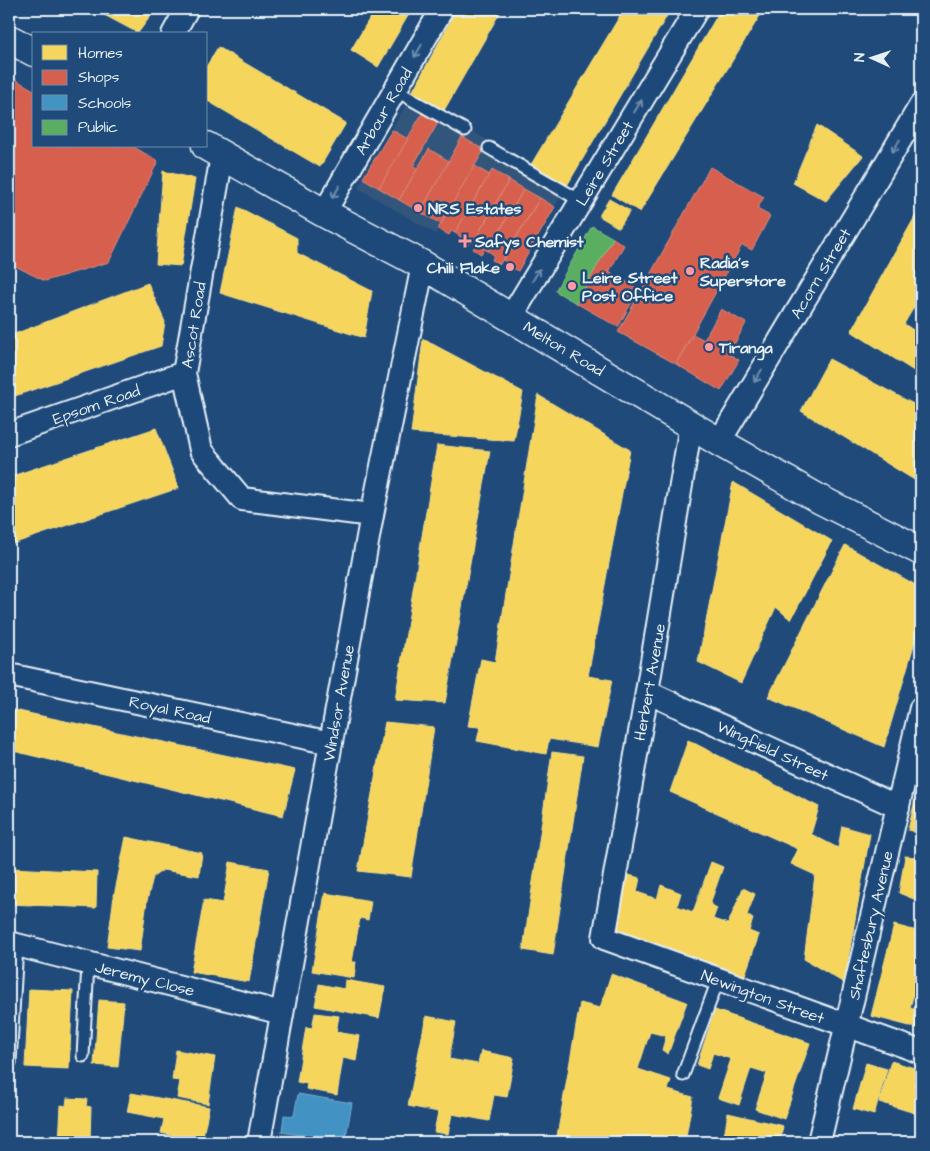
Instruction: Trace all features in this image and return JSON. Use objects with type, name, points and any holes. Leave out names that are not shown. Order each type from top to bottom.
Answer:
[{"type":"main road","points":[[9,39],[32,51]]},
{"type":"main road","name":"Melton Road","points":[[214,151],[423,265],[719,442],[821,500],[921,551]]},
{"type":"street","points":[[174,32],[187,9]]},
{"type":"street","name":"Arbour Road","points":[[324,212],[442,9]]},
{"type":"street","name":"Leire Street","points":[[511,317],[697,9]]},
{"type":"street","name":"Acorn Street","points":[[719,442],[921,105]]},
{"type":"street","name":"Ascot Road","points":[[214,151],[184,373],[201,450],[242,499],[372,515]]},
{"type":"street","name":"Windsor Avenue","points":[[259,1142],[372,515],[423,265]]},
{"type":"street","name":"Epsom Road","points":[[9,434],[184,373]]},
{"type":"street","name":"Herbert Avenue","points":[[604,938],[691,424]]},
{"type":"street","name":"Royal Road","points":[[9,675],[331,743]]},
{"type":"street","name":"Wingfield Street","points":[[647,692],[898,807]]},
{"type":"street","name":"Shaftesbury Avenue","points":[[819,1142],[921,708]]},
{"type":"street","name":"Newington Street","points":[[604,938],[846,1027],[921,1052]]},
{"type":"street","name":"Jeremy Close","points":[[13,944],[282,1013]]},
{"type":"lane","points":[[395,90],[465,130]]},
{"type":"lane","points":[[489,148],[581,201]]},
{"type":"lane","points":[[10,1063],[13,944]]},
{"type":"lane","points":[[83,1056],[88,964]]},
{"type":"lane","points":[[683,1075],[718,980]]},
{"type":"shaded area","points":[[408,101],[489,141],[484,149],[562,194],[518,271],[514,269],[512,271],[504,267],[506,262],[503,260],[500,264],[492,260],[494,255],[484,249],[481,254],[473,249],[475,244],[470,242],[468,245],[459,241],[461,237],[452,231],[449,235],[438,229],[436,234],[358,188]]},
{"type":"shaded area","points":[[282,1125],[317,1133],[373,1142],[278,1142]]},
{"type":"building: Homes","points":[[93,9],[156,9],[139,32]]},
{"type":"building: Homes","points":[[375,9],[412,9],[378,67],[351,50]]},
{"type":"building: Homes","points":[[457,9],[502,9],[442,114],[410,96]]},
{"type":"building: Homes","points":[[624,9],[671,9],[565,189],[529,168]]},
{"type":"building: Homes","points":[[721,9],[764,9],[640,212],[612,195]]},
{"type":"building: Homes","points":[[218,47],[346,123],[320,167],[208,101],[208,64]]},
{"type":"building: Homes","points":[[817,125],[863,156],[826,201],[793,183]]},
{"type":"building: Homes","points":[[163,171],[195,179],[181,266],[156,264]]},
{"type":"building: Homes","points":[[609,199],[630,211],[619,228],[599,216]]},
{"type":"building: Homes","points":[[921,206],[921,295],[904,324],[921,335],[920,375],[851,331]]},
{"type":"building: Homes","points":[[238,207],[297,238],[297,253],[372,291],[364,338],[220,293]]},
{"type":"building: Homes","points":[[148,283],[165,322],[161,346],[9,398],[9,336]]},
{"type":"building: Homes","points":[[423,339],[523,392],[514,441],[411,433]]},
{"type":"building: Homes","points":[[829,359],[921,408],[921,484],[801,411]]},
{"type":"building: Homes","points":[[538,395],[630,450],[588,676],[612,680],[598,747],[549,739],[546,754],[477,741],[480,727],[468,726],[481,659],[495,662]]},
{"type":"building: Homes","points":[[156,428],[179,488],[9,545],[9,477]]},
{"type":"building: Homes","points":[[437,445],[490,451],[445,703],[395,700]]},
{"type":"building: Homes","points":[[733,482],[832,541],[791,620],[776,607],[741,683],[698,662]]},
{"type":"building: Homes","points":[[845,545],[921,588],[921,621],[884,747],[768,697]]},
{"type":"building: Homes","points":[[9,709],[295,770],[283,816],[9,750]]},
{"type":"building: Homes","points":[[385,722],[434,727],[411,877],[358,871]]},
{"type":"building: Homes","points":[[688,740],[819,807],[811,834],[838,848],[842,826],[870,834],[844,983],[804,959],[815,875],[791,864],[798,849],[670,792]]},
{"type":"building: Homes","points":[[552,752],[583,756],[553,955],[523,950]]},
{"type":"building: Homes","points":[[921,775],[921,834],[908,830]]},
{"type":"building: Homes","points":[[126,837],[202,853],[199,876],[163,870],[153,877],[147,901],[140,951],[107,947],[114,896]]},
{"type":"building: Homes","points":[[905,856],[917,857],[921,860],[921,902],[899,893]]},
{"type":"building: Homes","points":[[230,862],[269,869],[249,982],[191,972],[204,900],[223,903]]},
{"type":"building: Homes","points":[[711,862],[723,867],[710,904],[717,908],[713,919],[728,924],[743,888],[755,894],[747,915],[753,919],[749,931],[759,935],[745,975],[618,930],[625,874],[640,878],[637,892],[657,899],[661,885],[681,893],[677,906],[693,912]]},
{"type":"building: Homes","points":[[9,868],[97,872],[96,908],[9,904]]},
{"type":"building: Homes","points":[[325,893],[371,901],[368,920],[360,918],[352,962],[356,962],[354,978],[312,971]]},
{"type":"building: Homes","points":[[894,925],[921,932],[921,965],[910,1008],[921,1011],[921,1029],[871,1016]]},
{"type":"building: Homes","points":[[611,974],[687,1002],[668,1054],[662,1050],[666,1036],[650,1032],[638,1069],[671,1080],[668,1090],[693,1097],[685,1142],[556,1142],[580,1003],[600,1008]]},
{"type":"building: Homes","points":[[345,980],[385,987],[379,1018],[315,1006],[319,984],[344,989]]},
{"type":"building: Homes","points":[[29,989],[73,991],[69,1069],[25,1067]]},
{"type":"building: Homes","points":[[99,1000],[124,1002],[118,1067],[94,1065]]},
{"type":"building: Homes","points":[[715,1010],[810,1043],[784,1119],[755,1109],[767,1073],[751,1068],[739,1105],[718,1098],[731,1059],[713,1053],[708,1069],[697,1065]]},
{"type":"building: Homes","points":[[315,1013],[339,1016],[336,1032],[360,1036],[356,1061],[343,1058],[337,1095],[306,1089],[307,1084],[297,1082],[306,1027],[312,1028]]},
{"type":"building: Homes","points":[[426,1016],[456,1022],[449,1059],[478,1064],[481,1051],[514,1058],[507,1097],[494,1095],[489,1121],[452,1114],[448,1134],[434,1132],[438,1112],[408,1106]]},
{"type":"building: Homes","points":[[176,1050],[215,1057],[208,1104],[177,1098],[180,1081],[172,1080]]},
{"type":"building: Homes","points":[[891,1061],[921,1070],[921,1115],[879,1102]]},
{"type":"building: Homes","points":[[866,1063],[887,1069],[874,1115],[853,1109]]},
{"type":"building: Homes","points":[[131,1093],[209,1107],[202,1141],[161,1133],[164,1119],[127,1112]]},
{"type":"building: Homes","points":[[67,1098],[87,1099],[86,1106],[91,1107],[90,1142],[59,1142],[61,1105],[66,1106]]},
{"type":"building: Homes","points":[[728,1113],[783,1126],[780,1142],[723,1142]]},
{"type":"building: Shops","points":[[9,76],[32,89],[32,148],[135,148],[158,161],[109,262],[45,281],[9,263]]},
{"type":"building: Shops","points":[[423,112],[439,121],[413,166],[418,168],[399,200],[379,188]]},
{"type":"building: Shops","points":[[392,130],[408,139],[379,188],[363,178]]},
{"type":"building: Shops","points":[[462,137],[484,150],[441,224],[420,212]]},
{"type":"building: Shops","points":[[429,149],[449,161],[420,212],[399,200]]},
{"type":"building: Shops","points":[[474,166],[490,175],[455,233],[451,231],[449,235],[438,229]]},
{"type":"building: Shops","name":"Radia's Superstore","points":[[710,167],[764,197],[757,209],[770,216],[752,250],[742,245],[676,364],[618,332]]},
{"type":"building: Shops","points":[[492,170],[509,180],[473,243],[470,241],[468,245],[459,241],[461,237],[455,233]]},
{"type":"building: Shops","points":[[509,180],[524,189],[488,251],[484,249],[481,254],[473,249],[476,244],[473,243]]},
{"type":"building: Shops","points":[[524,189],[540,198],[500,264],[492,260],[494,255],[488,251]]},
{"type":"building: Shops","points":[[540,198],[555,207],[518,271],[514,269],[512,271],[504,267],[506,262],[503,260]]},
{"type":"building: Shops","points":[[613,238],[624,245],[609,272],[639,289],[618,327],[576,303]]},
{"type":"building: Shops","name":"Tiranga","points":[[721,309],[746,323],[729,354],[739,360],[721,391],[676,364],[693,334],[704,340]]},
{"type":"building: Schools","points":[[298,1094],[352,1103],[345,1142],[282,1132],[284,1115],[294,1116]]},
{"type":"building: Public","points":[[592,226],[613,238],[576,303],[555,291]]},
{"type":"place","name":"NRS Estates","points":[[418,208]]},
{"type":"place","name":"Safys Chemist","points":[[465,241]]},
{"type":"place","name":"Chili Flake","points":[[510,267]]},
{"type":"place","name":"Radia's Superstore","points":[[690,271]]},
{"type":"place","name":"Leire Street Post Office","points":[[572,286]]},
{"type":"place","name":"Tiranga","points":[[709,347]]}]
